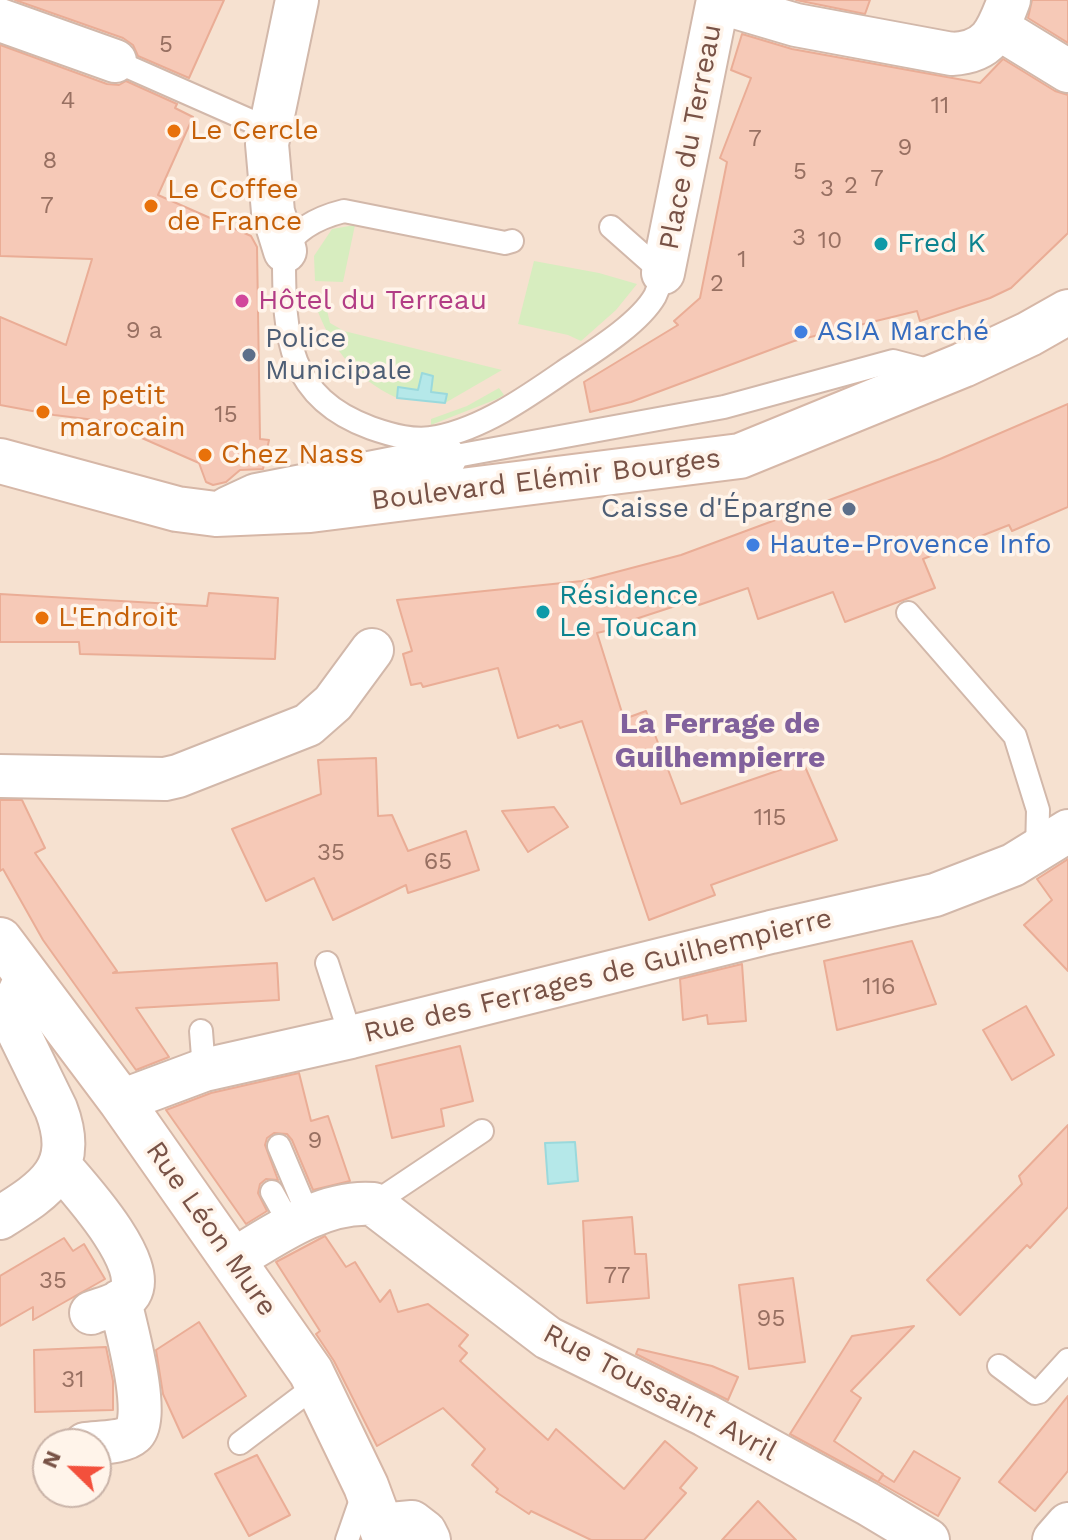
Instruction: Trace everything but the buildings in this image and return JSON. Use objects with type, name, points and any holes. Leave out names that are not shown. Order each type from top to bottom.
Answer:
[{"type":"street","points":[[285,251],[273,212],[267,154],[269,129],[297,0]]},
{"type":"street","points":[[718,1],[796,25],[941,53],[962,53],[997,25],[1068,71]]},
{"type":"street","name":"Place du Terreau","points":[[663,273],[718,1]]},
{"type":"street","points":[[0,20],[115,61]]},
{"type":"street","name":"Boulevard Elémir Bourges","points":[[0,461],[177,509],[216,514],[310,510],[740,456],[941,374],[1029,334],[1068,312]]},
{"type":"street","points":[[216,514],[256,495],[432,452]]},
{"type":"street","points":[[0,776],[165,779],[178,776],[308,725],[333,703],[372,650]]},
{"type":"street","name":"Rue des Ferrages de Guilhempierre","points":[[121,1101],[202,1051],[351,1037],[771,932],[935,895],[987,876],[1052,842]]},
{"type":"street","name":"Rue Léon Mure","points":[[0,940],[121,1101],[318,1384],[370,1523]]},
{"type":"street","points":[[0,1218],[37,1194],[60,1166],[65,1142],[61,1123],[12,1019],[14,1004],[26,978]]},
{"type":"street","points":[[60,1166],[82,1191],[132,1269],[133,1286],[129,1294],[106,1307],[137,1383],[140,1418],[133,1435],[112,1440]]},
{"type":"street","points":[[233,1260],[290,1212],[373,1204]]},
{"type":"street","name":"Rue Toussaint Avril","points":[[373,1204],[548,1338],[705,1415],[928,1540]]},
{"type":"street","points":[[370,1523],[412,1522],[421,1527],[429,1540]]},
{"type":"street","points":[[1054,1540],[1068,1524]]},
{"type":"lane","points":[[115,61],[269,129]]},
{"type":"lane","points":[[512,241],[505,243],[344,211],[309,224],[285,251],[286,331],[305,381],[332,409],[355,422],[402,437],[432,452],[724,407],[893,361],[941,374]]},
{"type":"lane","points":[[432,452],[460,431],[522,400],[596,350],[643,312],[656,294],[663,273],[611,227]]},
{"type":"lane","points":[[908,613],[1015,736],[1038,810],[1052,842]]},
{"type":"lane","points":[[327,963],[351,1037]]},
{"type":"lane","points":[[373,1204],[482,1131]]},
{"type":"lane","points":[[279,1146],[290,1212]]},
{"type":"lane","points":[[999,1366],[1035,1393],[1068,1360]]},
{"type":"lane","points":[[240,1443],[318,1384]]},
{"type":"shaded area","points":[[0,0],[1068,0],[1068,1540],[0,1540]]},
{"type":"green space","points":[[355,225],[343,282],[315,281],[314,256],[332,229]]},
{"type":"green space","points":[[534,261],[599,273],[637,284],[616,310],[581,341],[568,335],[518,324]]},
{"type":"green space","points":[[315,304],[326,306],[330,323],[344,331],[502,370],[445,403],[447,395],[431,392],[421,374],[418,390],[399,387],[397,398],[369,381],[346,360],[328,334]]},
{"type":"green space","points":[[499,388],[504,395],[497,399],[431,425],[431,419],[467,406]]},
{"type":"water","points":[[422,373],[433,376],[431,392],[447,394],[445,403],[397,398],[398,387],[418,390]]},
{"type":"water","points":[[575,1142],[578,1181],[548,1184],[545,1143]]},
{"type":"place","name":"Le Cercle","points":[[174,131]]},
{"type":"place","name":"Le Coffee de France","points":[[151,206]]},
{"type":"place","name":"Fred K","points":[[881,244]]},
{"type":"place","name":"Hôtel du Terreau","points":[[242,301]]},
{"type":"place","name":"ASIA Marché","points":[[801,332]]},
{"type":"place","name":"Police Municipale","points":[[249,355]]},
{"type":"place","name":"Le petit marocain","points":[[43,412]]},
{"type":"place","name":"Chez Nass","points":[[205,455]]},
{"type":"place","name":"Caisse d'Épargne","points":[[849,509]]},
{"type":"place","name":"Haute-Provence Info","points":[[753,545]]},
{"type":"place","name":"Résidence Le Toucan","points":[[543,612]]},
{"type":"place","name":"L'Endroit","points":[[42,618]]},
{"type":"district","name":"La Ferrage de Guilhempierre","points":[[720,741]]}]
